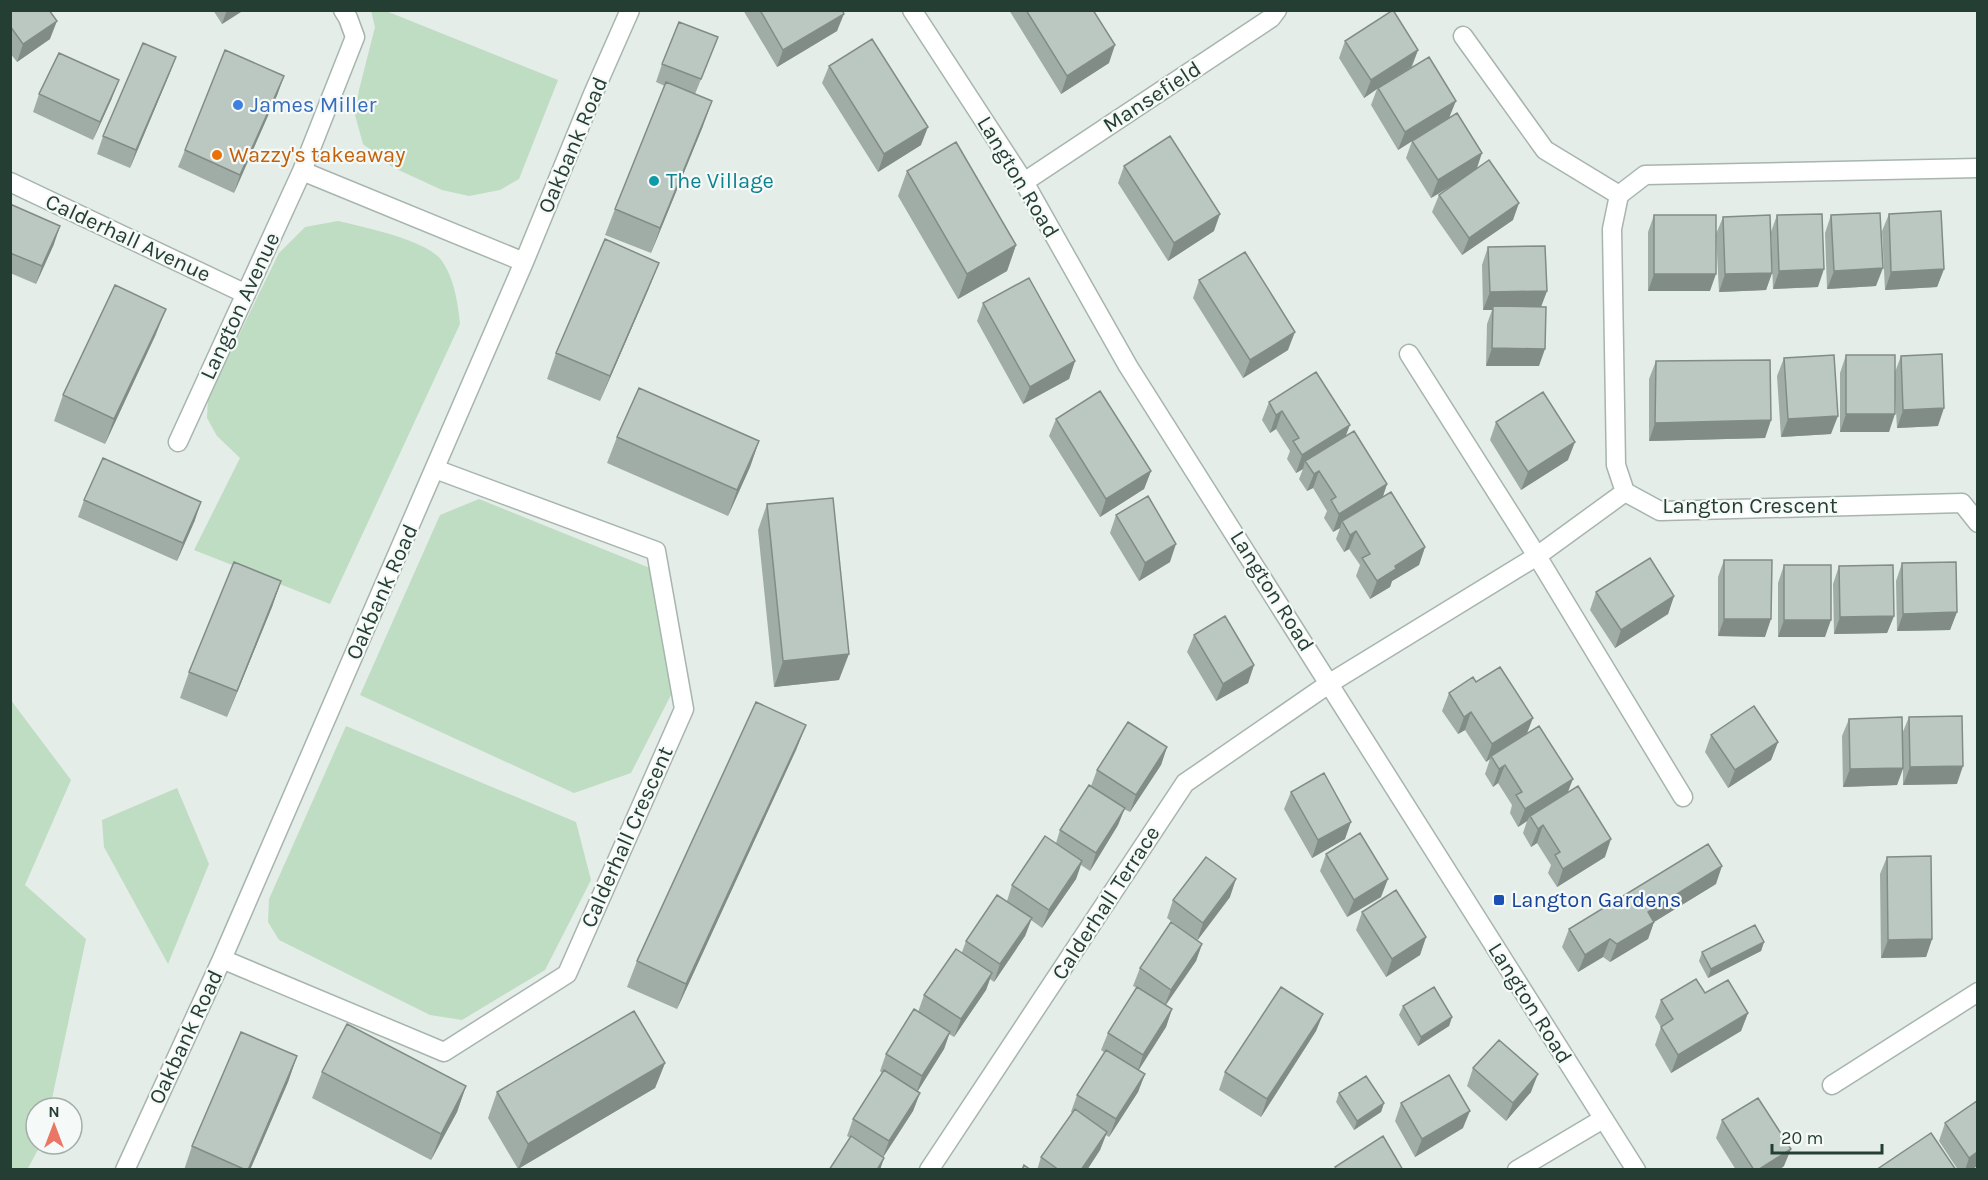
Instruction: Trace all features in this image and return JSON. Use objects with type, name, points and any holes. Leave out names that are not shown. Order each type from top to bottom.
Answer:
[{"type":"street","name":"Langton Avenue","points":[[178,442],[302,171],[355,37],[343,10]]},
{"type":"street","name":"Oakbank Road","points":[[125,1170],[222,959],[524,262],[630,10]]},
{"type":"street","name":"Langton Road","points":[[912,10],[1024,182],[1128,366],[1635,1170]]},
{"type":"street","name":"Mansefield","points":[[1024,182],[1271,18],[1277,10]]},
{"type":"street","points":[[1463,36],[1545,150],[1619,195]]},
{"type":"street","points":[[1330,684],[1537,556],[1625,492],[1616,465],[1612,229],[1619,195],[1645,175],[1977,168]]},
{"type":"street","points":[[302,171],[524,262]]},
{"type":"street","name":"Calderhall Avenue","points":[[10,182],[246,294]]},
{"type":"street","points":[[1409,354],[1537,556],[1683,797]]},
{"type":"street","name":"Calderhall Crescent","points":[[222,959],[444,1052],[567,974],[684,709],[656,551],[435,469]]},
{"type":"street","name":"Langton Crescent","points":[[1625,492],[1660,511],[1962,503],[1977,523]]},
{"type":"street","name":"Calderhall Terrace","points":[[929,1170],[1185,783],[1330,684]]},
{"type":"street","points":[[1832,1085],[1977,992]]},
{"type":"street","points":[[1517,1170],[1603,1119]]},
{"type":"green space","points":[[371,11],[386,11],[558,80],[519,179],[500,190],[469,196],[442,190],[392,167],[363,144],[355,115],[375,27]]},
{"type":"green space","points":[[338,221],[394,235],[435,253],[446,268],[452,283],[457,299],[460,324],[330,604],[194,550],[240,458],[217,436],[207,418],[208,398],[279,253],[305,227]]},
{"type":"green space","points":[[479,499],[650,568],[672,693],[631,773],[574,793],[360,695],[440,515]]},
{"type":"green space","points":[[10,699],[71,780],[25,885],[86,939],[53,1096],[24,1096],[24,1156],[35,1156],[27,1170],[10,1169]]},
{"type":"green space","points":[[346,726],[576,822],[591,880],[545,970],[462,1020],[430,1015],[279,940],[268,922],[269,899]]},
{"type":"green space","points":[[177,788],[209,864],[168,964],[104,847],[102,820]]},
{"type":"building","points":[[10,10],[49,10],[57,21],[23,44],[10,26]]},
{"type":"building","points":[[760,10],[842,10],[844,14],[783,50]]},
{"type":"building","points":[[1026,10],[1093,10],[1115,45],[1067,76]]},
{"type":"building","points":[[1393,10],[1418,50],[1371,80],[1345,41]]},
{"type":"building","points":[[679,22],[718,37],[701,79],[662,64]]},
{"type":"building","points":[[872,39],[928,127],[884,154],[829,66]]},
{"type":"building","points":[[143,43],[176,57],[136,150],[103,136]]},
{"type":"building","points":[[225,50],[284,76],[240,175],[185,150]]},
{"type":"building","points":[[59,53],[119,80],[100,122],[39,94]]},
{"type":"building","points":[[1429,57],[1456,101],[1405,132],[1378,88]]},
{"type":"building","name":"The Village","points":[[666,82],[712,101],[660,228],[615,209]]},
{"type":"building","points":[[1457,113],[1482,153],[1438,180],[1412,141]]},
{"type":"building","points":[[1170,136],[1220,214],[1174,243],[1124,166]]},
{"type":"building","points":[[956,142],[1016,245],[967,274],[907,171]]},
{"type":"building","points":[[1489,160],[1519,203],[1469,238],[1439,195]]},
{"type":"building","points":[[10,204],[60,226],[42,266],[10,253]]},
{"type":"building","points":[[1941,211],[1944,269],[1891,272],[1889,214]]},
{"type":"building","points":[[1880,213],[1883,268],[1834,271],[1831,215]]},
{"type":"building","points":[[1822,214],[1824,269],[1779,271],[1777,215]]},
{"type":"building","points":[[1654,215],[1716,215],[1716,274],[1654,274]]},
{"type":"building","points":[[1770,215],[1772,273],[1725,274],[1723,217]]},
{"type":"building","points":[[605,239],[659,263],[610,376],[556,353]]},
{"type":"building","points":[[1545,246],[1547,291],[1490,292],[1488,247]]},
{"type":"building","points":[[1245,252],[1295,332],[1250,360],[1199,280]]},
{"type":"building","points":[[1029,278],[1075,361],[1030,387],[983,303]]},
{"type":"building","points":[[115,285],[166,309],[114,419],[63,395]]},
{"type":"building","points":[[1493,306],[1546,307],[1545,349],[1492,348]]},
{"type":"building","points":[[1942,354],[1944,408],[1903,410],[1901,356]]},
{"type":"building","points":[[1834,355],[1838,416],[1788,419],[1784,358]]},
{"type":"building","points":[[1846,355],[1895,355],[1895,414],[1846,414]]},
{"type":"building","points":[[1770,360],[1771,420],[1655,423],[1656,361]]},
{"type":"building","points":[[1316,372],[1350,425],[1302,455],[1293,441],[1299,438],[1282,411],[1276,415],[1269,402]]},
{"type":"building","points":[[639,388],[759,441],[737,490],[617,437]]},
{"type":"building","points":[[1100,391],[1151,471],[1106,499],[1056,419]]},
{"type":"building","points":[[1543,392],[1575,442],[1528,472],[1496,422]]},
{"type":"building","points":[[1354,431],[1387,484],[1339,514],[1331,500],[1336,497],[1319,471],[1314,474],[1305,461]]},
{"type":"building","points":[[103,458],[201,502],[183,543],[84,500]]},
{"type":"building","points":[[1391,492],[1425,547],[1395,566],[1396,569],[1377,581],[1362,558],[1370,554],[1356,531],[1350,535],[1342,521]]},
{"type":"building","points":[[1148,496],[1176,544],[1145,563],[1116,515]]},
{"type":"building","points":[[833,498],[849,654],[783,661],[767,504]]},
{"type":"building","points":[[1650,558],[1674,596],[1621,630],[1596,592]]},
{"type":"building","points":[[1724,560],[1772,560],[1771,619],[1724,619]]},
{"type":"building","points":[[234,562],[281,581],[237,691],[189,672]]},
{"type":"building","points":[[1956,562],[1957,612],[1903,614],[1902,563]]},
{"type":"building","points":[[1784,565],[1831,565],[1831,620],[1784,620]]},
{"type":"building","points":[[1893,565],[1894,616],[1840,617],[1839,566]]},
{"type":"building","points":[[1225,616],[1254,665],[1223,684],[1194,635]]},
{"type":"building","points":[[1500,667],[1533,718],[1492,744],[1471,712],[1464,717],[1449,693],[1473,677],[1476,682]]},
{"type":"building","points":[[756,702],[806,725],[686,984],[637,961]]},
{"type":"building","points":[[1754,706],[1778,742],[1735,770],[1711,735]]},
{"type":"building","points":[[1962,716],[1963,766],[1910,767],[1909,717]]},
{"type":"building","points":[[1902,717],[1903,768],[1850,769],[1849,719]]},
{"type":"building","points":[[1128,722],[1167,747],[1136,795],[1097,770]]},
{"type":"building","points":[[1539,726],[1573,779],[1525,809],[1516,795],[1522,792],[1505,765],[1499,769],[1491,756]]},
{"type":"building","points":[[1324,773],[1351,822],[1318,840],[1291,792]]},
{"type":"building","points":[[1089,785],[1125,808],[1096,853],[1060,830]]},
{"type":"building","points":[[1578,786],[1611,839],[1563,869],[1555,855],[1560,852],[1543,825],[1538,829],[1530,816]]},
{"type":"building","points":[[1360,833],[1388,879],[1354,900],[1326,854]]},
{"type":"building","points":[[1045,836],[1082,861],[1049,910],[1012,885]]},
{"type":"building","points":[[1708,844],[1722,866],[1648,912],[1654,922],[1617,944],[1610,939],[1585,955],[1569,929]]},
{"type":"building","points":[[1931,856],[1932,939],[1888,940],[1887,857]]},
{"type":"building","points":[[1206,857],[1236,879],[1203,923],[1173,900]]},
{"type":"building","points":[[1396,890],[1426,937],[1392,959],[1362,912]]},
{"type":"building","points":[[997,895],[1032,918],[1000,964],[966,941]]},
{"type":"building","points":[[1171,922],[1202,944],[1171,990],[1140,968]]},
{"type":"building","points":[[1755,925],[1764,942],[1711,969],[1702,952]]},
{"type":"building","points":[[956,949],[992,973],[961,1019],[924,995]]},
{"type":"building","points":[[1696,979],[1705,993],[1728,980],[1748,1013],[1678,1055],[1661,1027],[1673,1019],[1661,1000]]},
{"type":"building","points":[[1137,987],[1172,1009],[1143,1055],[1108,1033]]},
{"type":"building","points":[[1281,987],[1323,1014],[1267,1099],[1225,1072]]},
{"type":"building","points":[[1434,987],[1452,1017],[1421,1037],[1403,1006]]},
{"type":"building","points":[[914,1009],[950,1032],[922,1076],[886,1054]]},
{"type":"building","points":[[634,1011],[665,1063],[528,1144],[497,1092]]},
{"type":"building","points":[[347,1024],[466,1086],[441,1134],[322,1072]]},
{"type":"building","points":[[241,1032],[297,1056],[248,1170],[192,1146]]},
{"type":"building","points":[[1499,1040],[1538,1074],[1513,1103],[1473,1068]]},
{"type":"building","points":[[1106,1050],[1145,1074],[1116,1119],[1077,1095]]},
{"type":"building","points":[[884,1070],[920,1093],[889,1141],[853,1119]]},
{"type":"building","points":[[1449,1075],[1470,1111],[1422,1139],[1401,1103]]},
{"type":"building","points":[[1366,1076],[1384,1103],[1357,1121],[1339,1093]]},
{"type":"building","points":[[1758,1098],[1791,1149],[1758,1170],[1754,1170],[1722,1120]]},
{"type":"building","points":[[1977,1101],[1977,1152],[1969,1158],[1945,1123]]},
{"type":"building","points":[[1075,1109],[1107,1132],[1081,1170],[1059,1170],[1041,1157]]},
{"type":"building","points":[[1931,1133],[1956,1170],[1876,1170]]},
{"type":"building","points":[[851,1136],[884,1158],[877,1170],[829,1170]]},
{"type":"building","points":[[1383,1136],[1403,1170],[1337,1170],[1335,1167]]},
{"type":"place","name":"James Miller","points":[[238,105]]},
{"type":"place","name":"Wazzy's takeaway","points":[[217,155]]},
{"type":"place","name":"The Village","points":[[654,181]]},
{"type":"place","name":"Langton Gardens","points":[[1499,900]]}]
